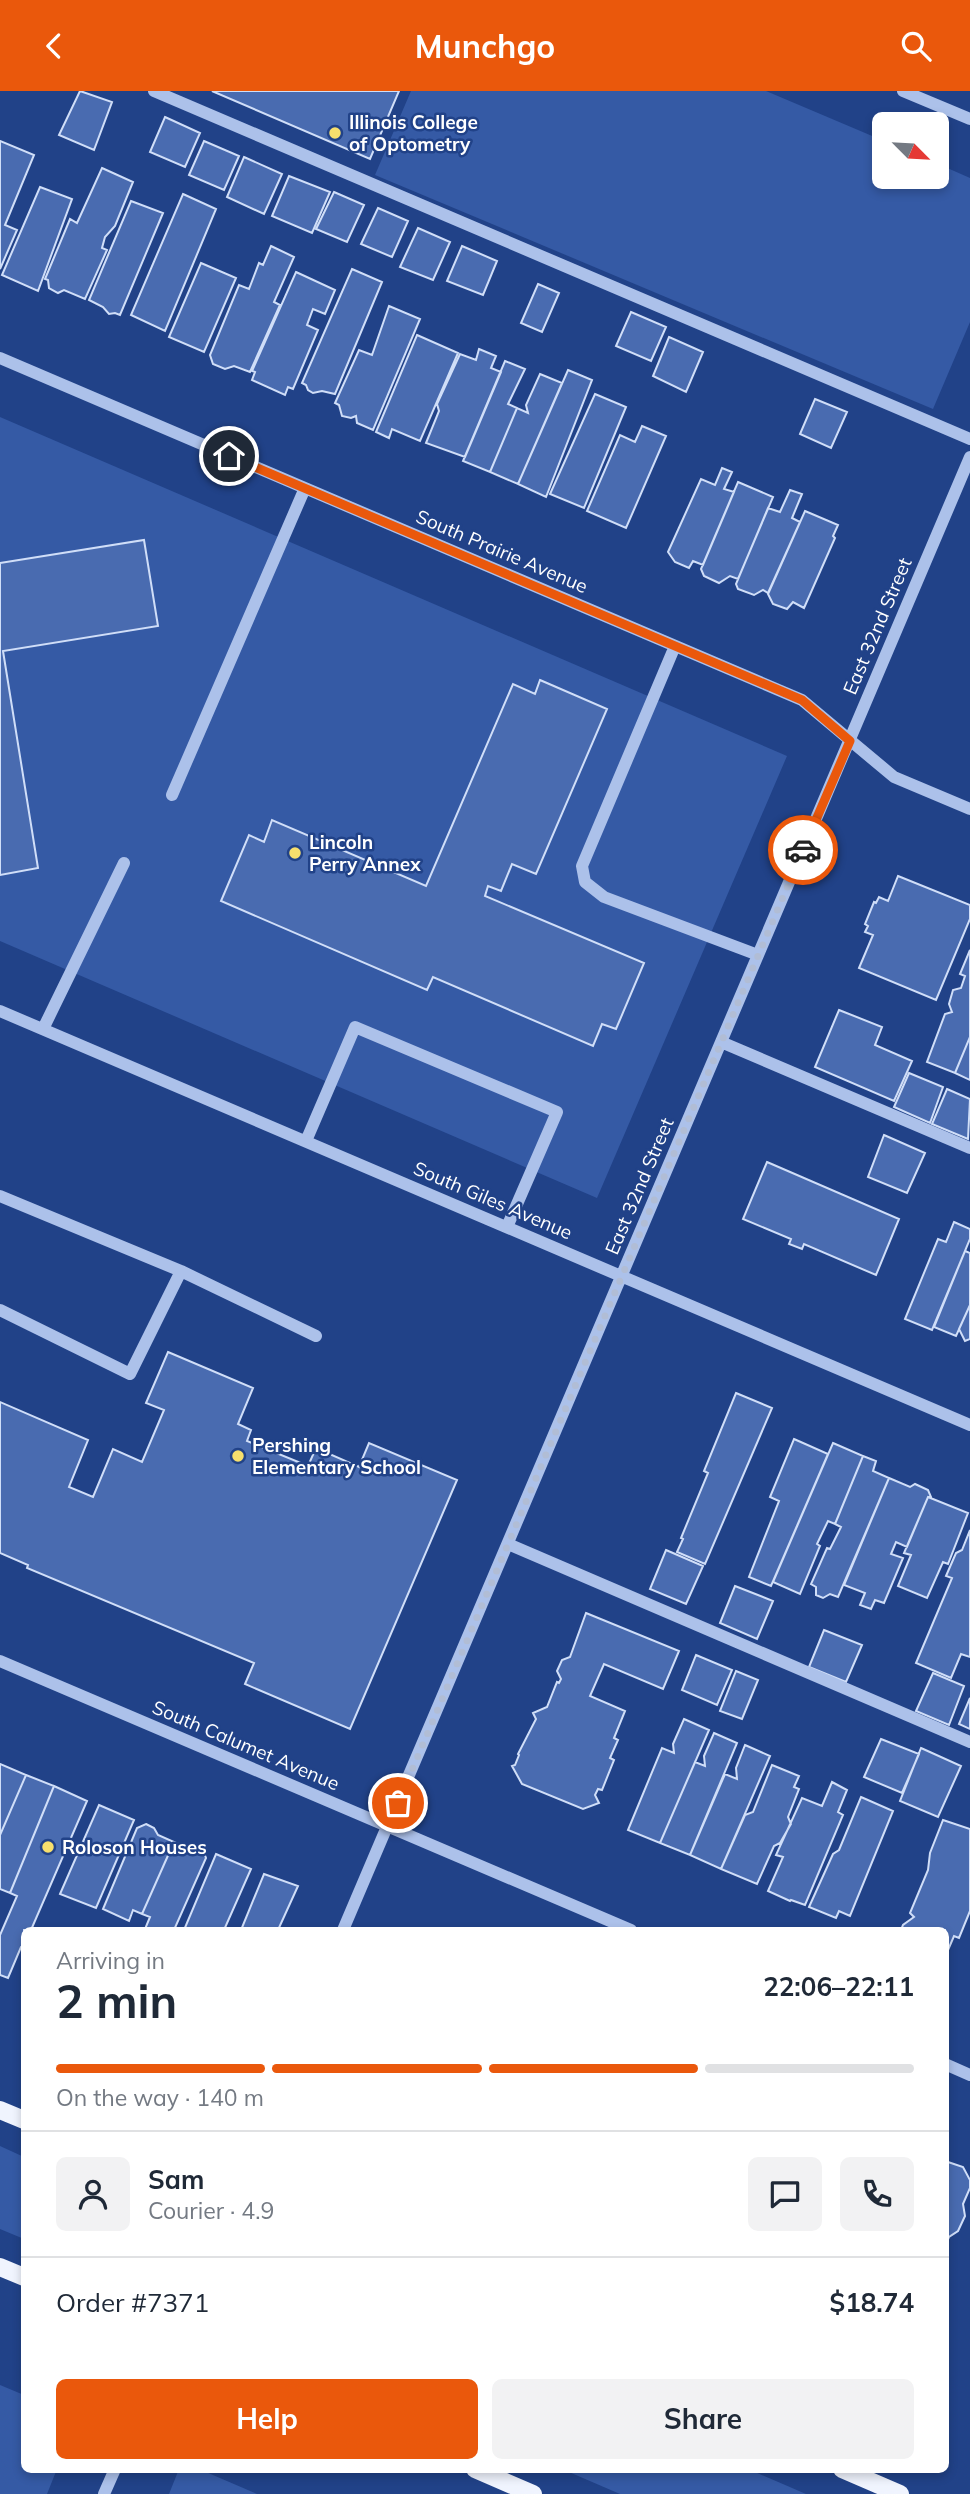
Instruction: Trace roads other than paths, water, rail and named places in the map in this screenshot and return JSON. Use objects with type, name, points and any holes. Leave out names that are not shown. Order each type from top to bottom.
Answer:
[{"type":"main road","points":[[0,2110],[21,2119]]},
{"type":"main road","points":[[0,2267],[21,2276]]},
{"type":"main road","points":[[484,2473],[533,2494]]},
{"type":"main road","points":[[851,2473],[900,2494]]},
{"type":"street","points":[[154,91],[970,439]]},
{"type":"street","points":[[903,91],[970,119]]},
{"type":"street","name":"South Prairie Avenue","points":[[0,358],[802,700],[894,777],[970,809]]},
{"type":"street","name":"East 32nd Street","points":[[344,1927],[970,457]]},
{"type":"street","points":[[172,795],[305,488]]},
{"type":"street","points":[[675,646],[582,866],[585,882],[604,897],[758,955]]},
{"type":"street","points":[[43,1029],[124,863]]},
{"type":"street","name":"South Giles Avenue","points":[[0,1011],[970,1425]]},
{"type":"street","points":[[306,1141],[355,1027],[556,1112],[508,1227]]},
{"type":"street","points":[[721,1042],[970,1148]]},
{"type":"street","points":[[0,1196],[181,1271],[316,1336]]},
{"type":"street","points":[[0,1310],[130,1374],[181,1271]]},
{"type":"street","points":[[508,1544],[970,1742]]},
{"type":"street","name":"South Calumet Avenue","points":[[0,1661],[624,1927]]},
{"type":"street","points":[[949,2066],[970,2075]]},
{"type":"street","points":[[104,2494],[113,2473]]},
{"type":"place","name":"Illinois College of Optometry","points":[[335,133]]},
{"type":"place","name":"Lincoln Perry Annex","points":[[295,853]]},
{"type":"place","name":"Pershing Elementary School","points":[[238,1456]]},
{"type":"place","name":"Roloson Houses","points":[[48,1847]]}]
